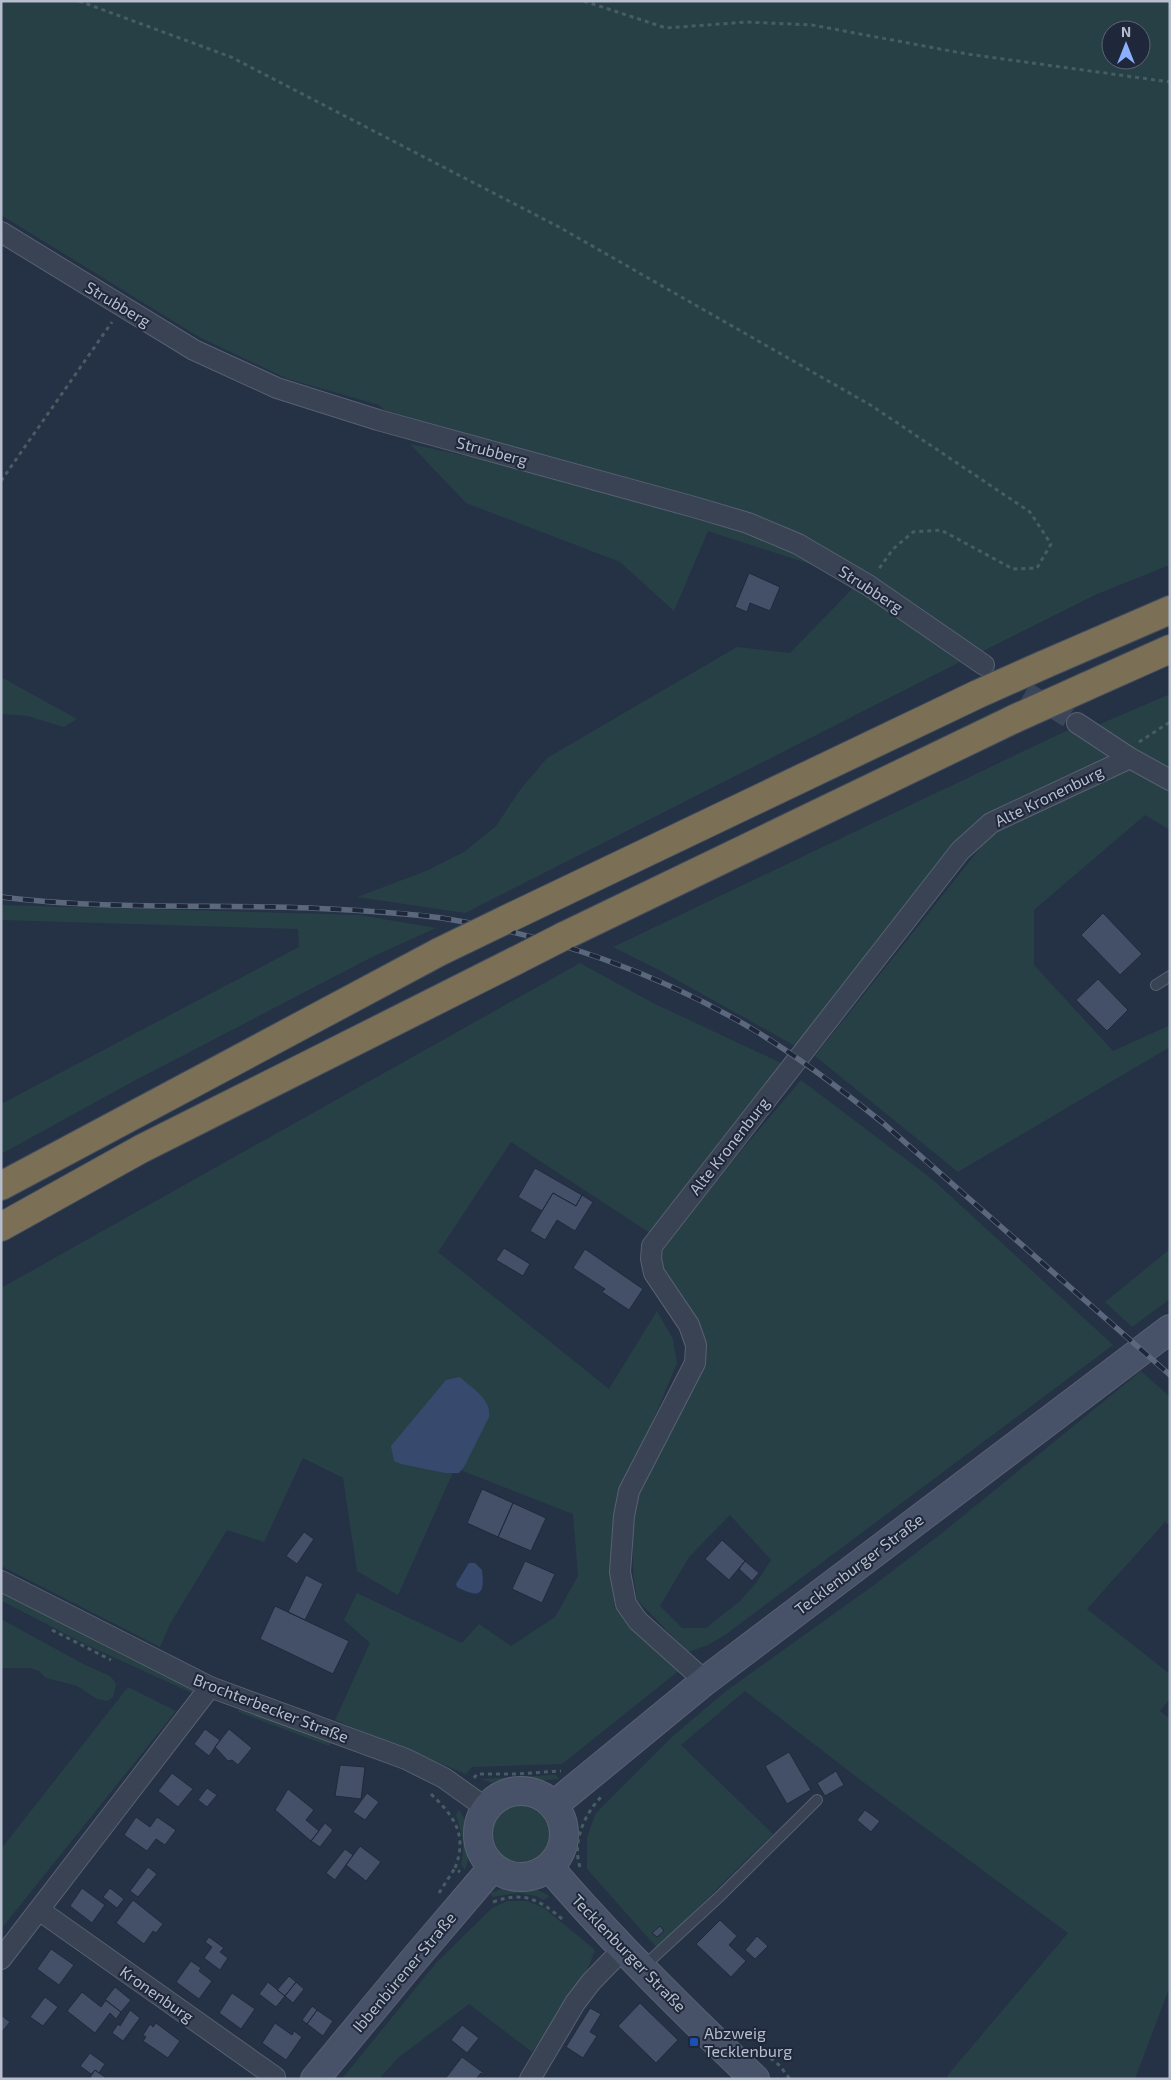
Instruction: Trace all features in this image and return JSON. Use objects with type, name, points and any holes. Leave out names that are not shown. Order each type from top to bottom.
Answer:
[{"type":"highway","points":[[1,1186],[439,952],[978,694],[1170,610]]},
{"type":"highway","points":[[1,1227],[141,1149],[515,960],[1014,719],[1170,649]]},
{"type":"main road","name":"Tecklenburger Straße","points":[[554,1805],[705,1681],[1170,1329]]},
{"type":"main road","points":[[527,1791],[542,1795],[554,1805],[561,1816],[565,1830],[564,1843],[559,1856],[549,1867],[537,1874],[523,1877],[508,1875],[493,1867],[485,1858],[480,1846],[478,1833],[480,1820],[486,1808],[497,1798],[511,1792],[527,1791]]},
{"type":"main road","name":"Ibbenbürener Straße","points":[[316,2079],[417,1955],[493,1867]]},
{"type":"main road","name":"Tecklenburger Straße","points":[[549,1867],[586,1910],[704,2031],[756,2079]]},
{"type":"street","name":"Strubberg","points":[[1,232],[194,350],[277,388],[378,420],[657,496],[748,524],[798,544],[868,585],[984,666]]},
{"type":"street","points":[[1077,723],[1130,758],[1170,780]]},
{"type":"street","name":"Alte Kronenburg","points":[[705,1681],[638,1621],[626,1604],[620,1572],[624,1516],[629,1491],[695,1363],[696,1345],[689,1324],[654,1273],[651,1259],[652,1246],[660,1233],[799,1059],[960,851],[990,823],[1130,758]]},
{"type":"street","name":"Brochterbecker Straße","points":[[1,1581],[210,1687],[406,1760],[444,1778],[486,1808]]},
{"type":"street","points":[[1,1959],[210,1687]]},
{"type":"street","name":"Kronenburg","points":[[39,1910],[275,2078]]},
{"type":"street","points":[[530,2079],[575,2003],[591,1982],[624,1948]]},
{"type":"lane","points":[[1156,985],[1170,976]]},
{"type":"lane","points":[[643,1968],[722,1894],[817,1800]]},
{"type":"path","points":[[78,1],[231,56],[559,227],[872,406],[1030,512],[1051,544],[1037,568],[1013,569],[941,530],[913,532],[893,548],[868,585]]},
{"type":"path","points":[[584,1],[666,28],[748,22],[812,25],[967,54],[1170,82]]},
{"type":"path","points":[[1,482],[123,306]]},
{"type":"path","points":[[1130,758],[1141,740],[1170,722]]},
{"type":"path","points":[[464,1792],[477,1774],[561,1771],[568,1765]]},
{"type":"path","points":[[580,1868],[578,1843],[583,1823],[593,1806]]},
{"type":"path","points":[[450,1812],[456,1825],[460,1842],[459,1858],[455,1868],[491,1903],[516,1896],[531,1898],[546,1905],[568,1924]]},
{"type":"green space","points":[[1,1],[1170,1],[1170,565],[1097,594],[981,652],[891,589],[813,540],[647,484],[384,410],[379,405],[288,379],[199,337],[1,215]]},
{"type":"green space","points":[[410,444],[528,469],[734,529],[826,568],[960,662],[465,913],[357,897],[426,871],[464,852],[496,826],[520,790],[547,758],[737,647],[790,653],[852,589],[822,568],[708,531],[674,611],[620,562],[466,503]]},
{"type":"green space","points":[[1,677],[77,719],[64,727],[27,716],[1,714]]},
{"type":"green space","points":[[1170,694],[1170,772],[1105,734],[1100,724]]},
{"type":"green space","points":[[1068,730],[1170,790],[1170,830],[1145,815],[1034,910],[1034,965],[1113,1051],[1170,1025],[1170,1047],[958,1172],[815,1056],[992,833],[1094,786],[1072,773],[989,813],[924,882],[797,1047],[659,970],[613,947]]},
{"type":"green space","points":[[1,905],[359,915],[436,928],[372,957],[134,1081],[1,1154],[1,1104],[299,947],[298,929],[1,920]]},
{"type":"green space","points":[[580,963],[653,1003],[781,1063],[650,1233],[511,1142],[438,1252],[609,1389],[657,1311],[673,1339],[677,1363],[613,1517],[614,1607],[681,1669],[562,1764],[472,1767],[466,1774],[335,1720],[370,1643],[344,1620],[357,1593],[462,1643],[479,1624],[511,1646],[555,1617],[578,1576],[573,1514],[455,1468],[398,1595],[357,1571],[343,1478],[303,1458],[264,1542],[227,1530],[170,1624],[160,1647],[1,1566],[1,1288]]},
{"type":"green space","points":[[801,1080],[932,1179],[1113,1345],[725,1635],[708,1645],[688,1652],[637,1600],[633,1573],[632,1520],[640,1491],[700,1375],[700,1361],[672,1286],[661,1264],[664,1242]],"holes":[[[730,1515],[771,1560],[756,1583],[740,1601],[706,1628],[682,1628],[660,1606],[689,1557]]]},
{"type":"green space","points":[[1170,1249],[1170,1299],[1132,1327],[1105,1302]]},
{"type":"green space","points":[[1141,1371],[1170,1397],[1170,1526],[1165,1522],[1087,1609],[1170,1674],[1170,1699],[1160,1711],[1170,1719],[1170,1986],[1135,2079],[950,2079],[947,2076],[1068,1933],[863,1782],[745,1691],[681,1745],[773,1834],[657,1948],[587,1869],[587,1837],[596,1813],[672,1737],[726,1691],[874,1585],[942,1533]]},
{"type":"green space","points":[[1,1590],[122,1655],[189,1685],[193,1690],[192,1693],[89,1646],[1,1601]]},
{"type":"green space","points":[[1,1619],[85,1665],[108,1675],[114,1680],[116,1685],[113,1697],[107,1701],[97,1699],[77,1686],[46,1678],[39,1671],[30,1668],[1,1668]]},
{"type":"green space","points":[[128,1687],[176,1711],[1,1929],[1,1849]]},
{"type":"green space","points":[[240,1707],[332,1741],[329,1746],[238,1712]]},
{"type":"green space","points":[[556,1775],[559,1779],[497,1784],[480,1779]]},
{"type":"green space","points":[[521,1802],[534,1805],[544,1812],[551,1822],[554,1835],[551,1848],[544,1858],[534,1865],[521,1868],[508,1865],[498,1858],[491,1848],[488,1835],[491,1822],[498,1812],[508,1805]]},
{"type":"green space","points":[[459,1810],[466,1824],[470,1839],[465,1870],[461,1864],[463,1844],[456,1814]]},
{"type":"green space","points":[[508,1886],[533,1888],[549,1897],[543,1900],[536,1896],[518,1893],[492,1897],[491,1893]]},
{"type":"green space","points":[[507,1901],[527,1901],[544,1908],[595,1950],[583,1981],[532,2052],[469,2004],[398,2058],[379,2079],[342,2079],[436,1963],[492,1908]]},
{"type":"water","points":[[460,1377],[480,1394],[489,1411],[489,1417],[464,1467],[459,1473],[445,1473],[394,1461],[391,1446],[446,1380]]},
{"type":"water","points":[[469,1563],[475,1563],[482,1570],[483,1585],[481,1590],[476,1593],[465,1591],[457,1587],[456,1584]]},
{"type":"building","points":[[749,573],[780,587],[770,611],[750,603],[747,612],[735,607]]},
{"type":"building","points":[[1103,913],[1142,954],[1120,975],[1081,935]]},
{"type":"building","points":[[1098,979],[1128,1010],[1107,1031],[1076,1000]]},
{"type":"building","points":[[535,1168],[582,1195],[576,1206],[553,1193],[542,1211],[518,1197]]},
{"type":"building","points":[[553,1193],[576,1206],[582,1195],[593,1202],[575,1231],[557,1220],[545,1240],[530,1231]]},
{"type":"building","points":[[504,1248],[530,1264],[523,1276],[496,1260]]},
{"type":"building","points":[[585,1249],[643,1289],[629,1310],[602,1292],[605,1289],[573,1268]]},
{"type":"building","points":[[482,1489],[513,1503],[498,1537],[467,1523]]},
{"type":"building","points":[[513,1503],[546,1518],[531,1551],[498,1537]]},
{"type":"building","points":[[304,1532],[314,1539],[297,1564],[286,1556]]},
{"type":"building","points":[[722,1540],[745,1561],[729,1580],[705,1559]]},
{"type":"building","points":[[525,1561],[555,1574],[542,1603],[512,1589]]},
{"type":"building","points":[[745,1561],[759,1573],[752,1581],[739,1569]]},
{"type":"building","points":[[306,1575],[323,1584],[305,1620],[288,1612]]},
{"type":"building","points":[[275,1606],[349,1641],[333,1674],[260,1639]]},
{"type":"building","points":[[205,1729],[220,1740],[209,1756],[194,1744]]},
{"type":"building","points":[[229,1729],[252,1748],[238,1765],[232,1760],[228,1761],[215,1747]]},
{"type":"building","points":[[789,1752],[811,1790],[787,1804],[765,1766]]},
{"type":"building","points":[[340,1765],[365,1767],[361,1799],[335,1796]]},
{"type":"building","points":[[836,1771],[844,1785],[825,1796],[817,1783]]},
{"type":"building","points":[[172,1773],[193,1789],[178,1807],[158,1791]]},
{"type":"building","points":[[207,1788],[217,1795],[207,1807],[198,1800]]},
{"type":"building","points":[[288,1789],[314,1810],[306,1820],[319,1831],[311,1841],[275,1810]]},
{"type":"building","points":[[367,1793],[379,1802],[365,1820],[353,1812]]},
{"type":"building","points":[[865,1810],[880,1821],[871,1832],[857,1820]]},
{"type":"building","points":[[136,1817],[150,1827],[157,1817],[176,1830],[165,1845],[156,1839],[147,1851],[124,1835]]},
{"type":"building","points":[[325,1823],[333,1830],[320,1847],[311,1841]]},
{"type":"building","points":[[360,1846],[381,1862],[366,1881],[346,1865]]},
{"type":"building","points":[[345,1849],[353,1855],[335,1880],[326,1873]]},
{"type":"building","points":[[148,1867],[157,1874],[138,1897],[130,1891]]},
{"type":"building","points":[[82,1888],[105,1905],[92,1923],[70,1906]]},
{"type":"building","points":[[110,1888],[124,1899],[117,1908],[103,1897]]},
{"type":"building","points":[[133,1900],[163,1924],[156,1933],[153,1931],[144,1944],[116,1923]]},
{"type":"building","points":[[720,1920],[737,1936],[729,1945],[746,1961],[731,1977],[696,1944]]},
{"type":"building","points":[[660,1926],[664,1931],[657,1937],[652,1933]]},
{"type":"building","points":[[757,1936],[768,1946],[755,1959],[745,1950]]},
{"type":"building","points":[[209,1937],[224,1948],[220,1952],[228,1958],[220,1970],[204,1958],[212,1947],[205,1942]]},
{"type":"building","points":[[51,1949],[74,1965],[59,1985],[37,1969]]},
{"type":"building","points":[[191,1961],[201,1968],[199,1971],[212,1981],[199,1999],[176,1982]]},
{"type":"building","points":[[289,1976],[296,1982],[285,1996],[277,1990]]},
{"type":"building","points":[[268,1982],[285,1996],[276,2007],[259,1994]]},
{"type":"building","points":[[296,1982],[304,1989],[293,2003],[285,1996]]},
{"type":"building","points":[[115,1987],[131,2000],[121,2012],[105,2000]]},
{"type":"building","points":[[82,1992],[101,2007],[106,2000],[121,2012],[116,2019],[110,2013],[95,2033],[67,2011]]},
{"type":"building","points":[[232,1993],[255,2009],[241,2029],[219,2013]]},
{"type":"building","points":[[45,1997],[58,2007],[43,2026],[30,2017]]},
{"type":"building","points":[[640,2003],[678,2040],[656,2063],[618,2026]]},
{"type":"building","points":[[312,2006],[317,2010],[307,2024],[302,2020]]},
{"type":"building","points":[[590,2008],[601,2014],[590,2032],[597,2036],[583,2058],[566,2047]]},
{"type":"building","points":[[130,2010],[140,2018],[123,2041],[112,2033],[118,2024],[120,2026]]},
{"type":"building","points":[[317,2010],[333,2021],[323,2036],[307,2024]]},
{"type":"building","points":[[1,2015],[10,2022],[1,2033]]},
{"type":"building","points":[[156,2023],[180,2041],[168,2058],[143,2041],[146,2037],[143,2035],[150,2024],[153,2027]]},
{"type":"building","points":[[275,2023],[292,2035],[294,2031],[302,2037],[286,2060],[262,2043]]},
{"type":"building","points":[[462,2025],[479,2038],[467,2053],[451,2040]]},
{"type":"building","points":[[90,2053],[105,2064],[99,2073],[95,2070],[91,2074],[80,2066]]},
{"type":"building","points":[[462,2057],[485,2074],[481,2073],[476,2079],[445,2079]]},
{"type":"building","points":[[95,2070],[99,2073],[108,2079],[89,2079]]},
{"type":"tunnel","points":[[1000,676],[1077,723]]},
{"type":"railway","points":[[1,897],[78,904],[311,908],[426,916],[483,925],[523,935],[603,959],[642,974],[680,991],[754,1030],[836,1086],[883,1123],[1170,1375]]},
{"type":"place","name":"Abzweig Tecklenburg","points":[[694,2042]]}]
